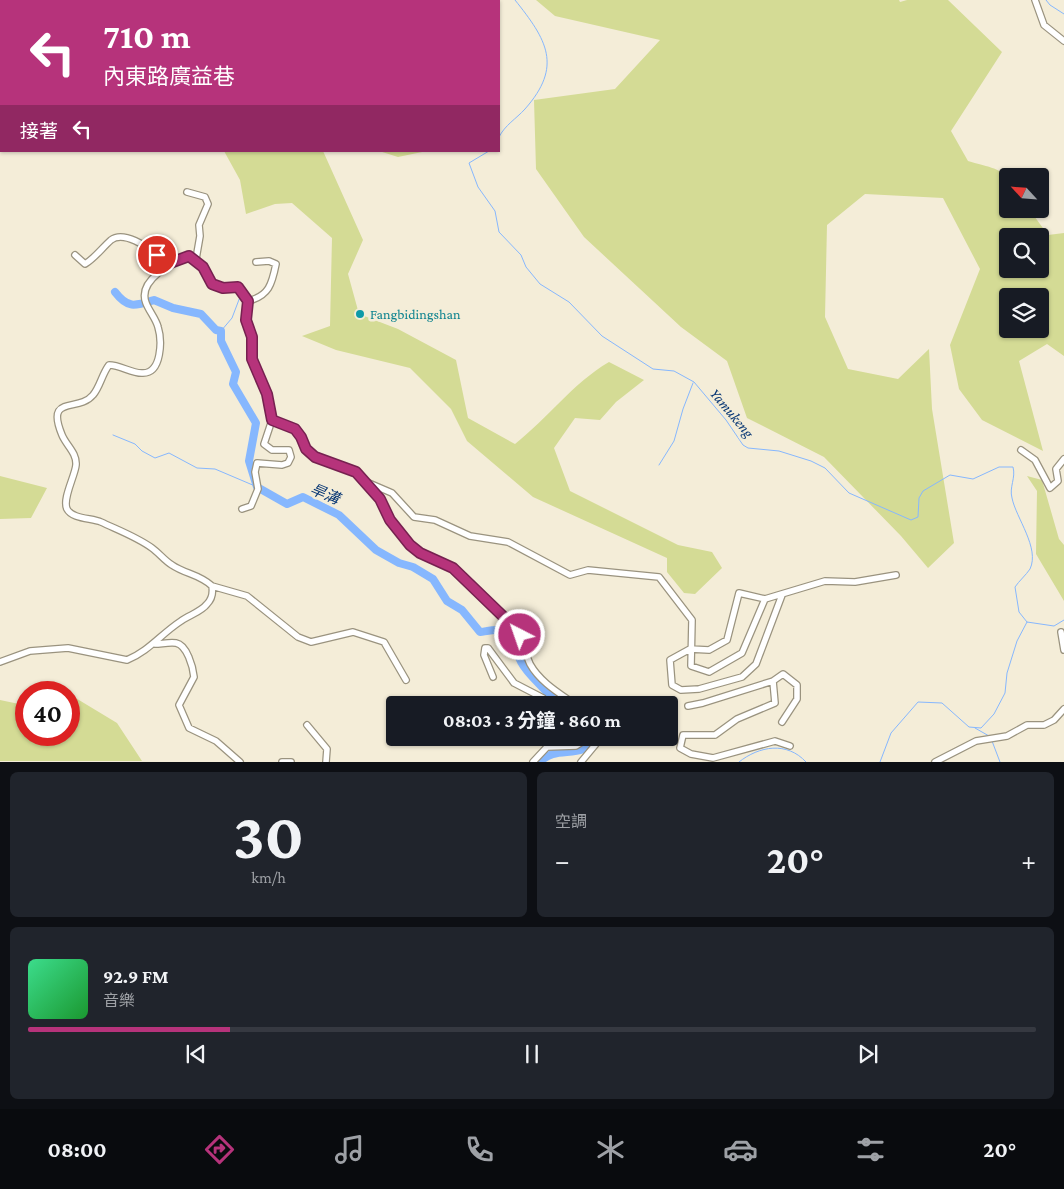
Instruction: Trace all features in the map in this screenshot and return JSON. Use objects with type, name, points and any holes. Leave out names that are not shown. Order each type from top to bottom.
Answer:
[{"type":"street","points":[[1035,0],[1044,25],[1064,41]]},
{"type":"street","points":[[187,192],[205,197],[208,204],[199,225],[200,236],[196,259]]},
{"type":"street","points":[[75,255],[85,264],[119,236],[132,239],[170,263]]},
{"type":"street","points":[[242,509],[250,507],[258,489],[255,472],[256,463],[282,465],[288,463],[291,457],[289,450],[272,450],[265,446],[264,441],[272,420],[267,394],[252,359],[252,337],[246,320],[248,301],[238,287],[223,288],[212,284],[196,259],[189,256],[170,263],[160,270],[146,292],[145,301],[158,326],[160,337],[160,349],[155,366],[151,371],[142,373],[118,365],[109,365],[95,394],[88,400],[67,404],[58,411],[57,422],[64,440],[76,459],[66,506],[71,514],[98,520],[146,544],[172,566],[198,575],[212,586],[247,596],[298,637],[310,642],[353,632],[384,642],[406,680]]},
{"type":"street","points":[[248,301],[264,295],[273,278],[276,264],[256,262]]},
{"type":"street","points":[[272,420],[295,429],[306,449],[315,457],[343,465],[356,472],[380,499],[390,520],[410,545],[420,553],[453,568],[506,619],[520,635],[536,674],[564,696]]},
{"type":"street","points":[[1021,450],[1035,460],[1050,488],[1058,481],[1056,469],[1064,459]]},
{"type":"street","points":[[363,480],[392,493],[414,517],[435,520],[470,536],[508,542],[570,575],[588,570],[659,577],[692,620],[691,666],[709,672],[742,654],[765,599]]},
{"type":"street","points":[[782,595],[756,664],[742,677],[699,689],[681,690],[672,685],[670,660],[690,649],[709,650],[727,640],[739,593],[765,599],[825,581],[854,582],[896,574]]},
{"type":"street","points":[[0,662],[30,651],[68,648],[126,660],[155,644],[180,622],[208,604],[212,595],[212,586]]},
{"type":"street","points":[[1061,632],[1064,650]]},
{"type":"street","points":[[155,644],[174,642],[181,645],[188,655],[194,677],[178,705],[187,725],[192,730],[221,745],[240,762]]},
{"type":"street","points":[[493,677],[484,655],[485,648],[488,648],[514,683],[539,696]]},
{"type":"street","points":[[688,706],[773,681],[783,674],[797,685],[797,698],[782,722]]},
{"type":"street","points":[[773,681],[775,703],[737,720],[715,735],[683,735],[680,748],[691,754],[713,758],[775,741],[790,746]]},
{"type":"street","points":[[935,762],[976,741],[1007,736],[1027,725],[1044,725],[1054,720],[1064,709]]},
{"type":"street","points":[[308,725],[327,748],[326,762]]},
{"type":"street","points":[[533,762],[547,747],[576,746]]},
{"type":"street","points":[[581,762],[594,746]]},
{"type":"street","points":[[282,762],[291,762]]},
{"type":"green space","points":[[536,0],[899,0],[900,2],[907,0],[948,0],[1002,52],[951,131],[968,161],[999,171],[999,218],[1036,218],[1043,228],[999,228],[999,278],[1049,278],[1049,235],[1064,233],[1064,356],[1047,344],[1019,361],[1043,451],[982,420],[959,389],[950,345],[980,269],[943,198],[865,194],[827,225],[825,317],[848,369],[898,379],[929,349],[932,409],[954,543],[928,568],[901,536],[824,457],[747,418],[727,361],[681,327],[584,237],[536,169],[534,100],[615,89],[660,40],[555,16]]},
{"type":"green space","points":[[225,152],[323,152],[363,240],[348,274],[359,314],[398,329],[456,360],[468,418],[515,444],[572,390],[609,362],[644,380],[616,402],[600,420],[575,418],[554,448],[570,491],[678,545],[712,552],[722,568],[695,594],[684,593],[667,572],[667,558],[533,497],[467,441],[451,409],[410,368],[336,350],[302,336],[330,326],[332,238],[292,203],[275,204],[246,214],[240,180]]},
{"type":"green space","points":[[382,152],[422,152],[398,157]]},
{"type":"green space","points":[[0,476],[47,488],[31,518],[0,519]]},
{"type":"green space","points":[[1027,476],[1042,480],[1059,539],[1064,545],[1064,601],[1036,554],[1037,491]]},
{"type":"green space","points":[[0,700],[15,703],[15,746],[80,746],[80,701],[117,723],[142,761],[0,761]]},
{"type":"waterway","name":"Yamukeng","points":[[500,135],[537,94],[544,79],[547,66],[546,53],[542,41],[515,0]]},
{"type":"waterway","points":[[1046,0],[1064,14]]},
{"type":"waterway","name":"Yamukeng","points":[[487,152],[469,163],[478,187],[495,211],[499,232],[521,255],[526,267],[540,284],[569,302],[602,336],[653,369],[674,371],[694,382],[726,420],[743,445],[748,448],[779,451],[811,461],[825,468],[849,493],[911,520],[918,517],[919,498],[923,491],[950,475],[973,479],[999,467],[1013,467],[1012,498],[1032,552],[1030,569],[1015,587],[1019,612],[1027,622]]},
{"type":"waterway","name":"旱溝","points":[[115,292],[128,304],[137,305],[154,300],[173,308],[201,314],[216,330],[221,331],[221,341],[236,372],[233,384],[256,423],[249,461],[257,487],[287,504],[303,497],[339,515],[376,550],[399,563],[413,567],[433,579],[447,601],[462,610],[480,632],[500,630],[509,632],[518,638],[520,661],[551,696]]},
{"type":"waterway","points":[[221,331],[232,318],[240,297]]},
{"type":"waterway","points":[[659,465],[674,441],[693,383]]},
{"type":"waterway","points":[[113,435],[135,444],[142,451],[155,458],[169,453],[197,468],[215,469],[255,486]]},
{"type":"waterway","points":[[880,762],[891,733],[918,702],[942,703],[969,727],[981,728],[994,714],[1005,693],[1007,673],[1017,641],[1027,622],[1054,626],[1064,620]]},
{"type":"waterway","points":[[975,728],[989,736]]},
{"type":"waterway","points":[[992,741],[1000,762]]},
{"type":"waterway","name":"旱溝","points":[[540,762],[554,754],[577,751],[588,746]]},
{"type":"waterway","points":[[739,762],[755,752],[773,748],[790,751],[806,762]]},
{"type":"place","name":"Fangbidingshan","points":[[360,314]]},
{"type":"route","points":[[157,255],[170,263],[189,256],[196,259],[203,267],[212,284],[223,288],[238,287],[248,301],[246,320],[252,337],[252,359],[267,394],[272,420],[295,429],[306,449],[315,457],[343,465],[356,472],[380,499],[390,520],[410,545],[420,553],[453,568],[520,635]]}]
